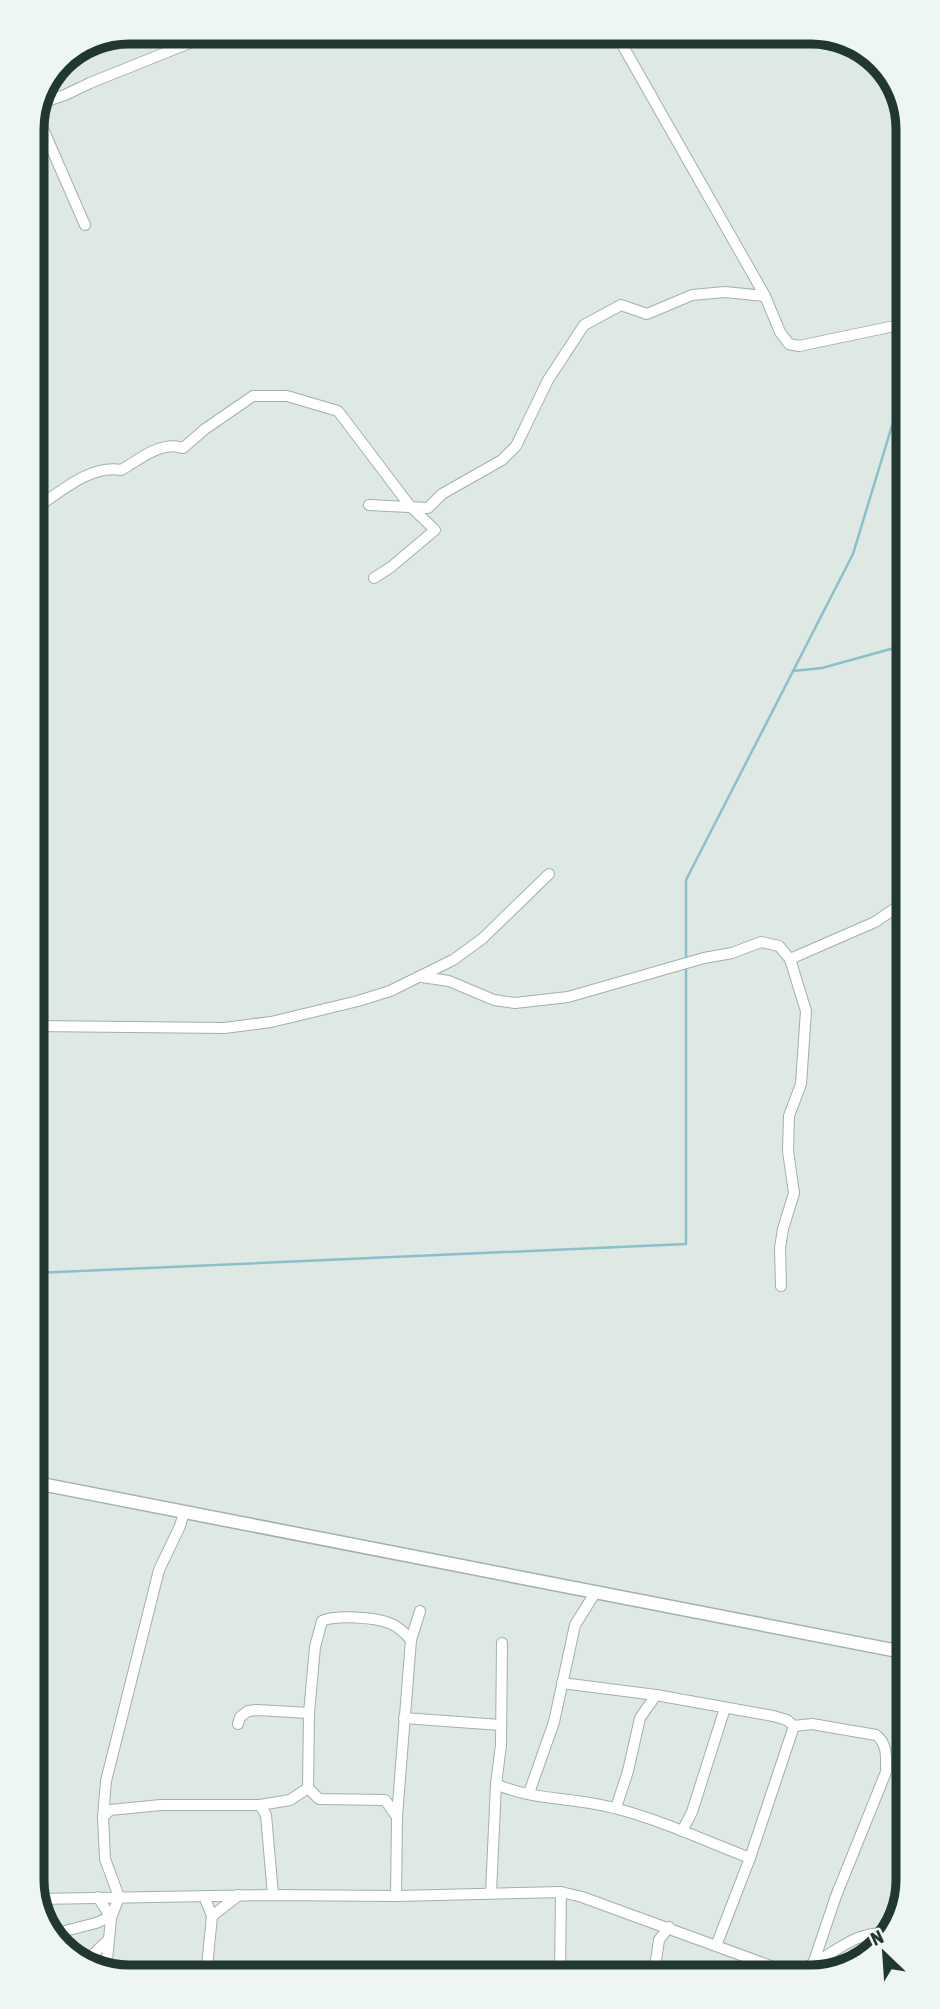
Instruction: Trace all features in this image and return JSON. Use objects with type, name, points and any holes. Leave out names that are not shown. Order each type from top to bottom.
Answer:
[{"type":"street","points":[[49,101],[187,44]]},
{"type":"street","points":[[622,44],[765,296],[780,332],[789,344],[799,346],[896,326]]},
{"type":"street","points":[[44,131],[85,225]]},
{"type":"street","points":[[369,505],[428,508],[442,494],[486,470],[516,446],[548,380],[584,326],[621,305],[647,314],[692,295],[724,292],[765,296]]},
{"type":"street","points":[[44,503],[94,472],[121,470],[158,449],[174,445],[183,449],[205,429],[253,396],[287,396],[338,411],[410,506],[435,530],[374,578]]},
{"type":"street","points":[[44,1026],[224,1028],[271,1022],[358,1001],[390,991],[453,960],[482,939],[549,874]]},
{"type":"street","points":[[790,959],[875,922],[896,908]]},
{"type":"street","points":[[420,977],[449,981],[494,1000],[515,1003],[568,997],[704,958],[732,953],[761,942],[779,946],[790,959],[806,1011],[801,1084],[789,1116],[788,1151],[794,1193],[780,1248],[781,1286]]},
{"type":"street","points":[[44,1485],[896,1651]]},
{"type":"street","points":[[107,1962],[110,1918],[119,1897],[105,1859],[103,1817],[106,1781],[159,1570],[184,1512]]},
{"type":"street","points":[[529,1793],[554,1722],[575,1625],[595,1593]]},
{"type":"street","points":[[396,1896],[397,1816],[404,1718],[411,1640],[420,1611]]},
{"type":"street","points":[[319,1799],[308,1788],[309,1713],[315,1647],[322,1621],[339,1617],[388,1622],[411,1640]]},
{"type":"street","points":[[491,1893],[496,1784],[501,1745],[502,1643]]},
{"type":"street","points":[[562,1683],[656,1695],[773,1716],[787,1720],[794,1726],[812,1724],[876,1735],[883,1741],[886,1772],[836,1896],[813,1964]]},
{"type":"street","points":[[617,1808],[640,1718],[656,1695]]},
{"type":"street","points":[[682,1831],[692,1812],[726,1708]]},
{"type":"street","points":[[238,1724],[240,1717],[248,1711],[309,1713]]},
{"type":"street","points":[[404,1718],[500,1725]]},
{"type":"street","points":[[716,1947],[750,1858],[794,1726]]},
{"type":"street","points":[[496,1784],[514,1792],[617,1808],[750,1858]]},
{"type":"street","points":[[290,1800],[308,1788]]},
{"type":"street","points":[[495,1807],[514,1792]]},
{"type":"street","points":[[103,1817],[110,1810],[162,1805],[260,1805],[319,1799],[385,1800],[397,1816]]},
{"type":"street","points":[[266,1815],[275,1803]]},
{"type":"street","points":[[260,1805],[266,1815],[273,1895]]},
{"type":"street","points":[[560,1965],[561,1892]]},
{"type":"street","points":[[46,1899],[561,1892],[669,1927],[767,1965]]},
{"type":"street","points":[[212,1916],[239,1895]]},
{"type":"street","points":[[204,1896],[212,1916],[207,1965]]},
{"type":"street","points":[[97,1897],[110,1918]]},
{"type":"street","points":[[62,1932],[110,1918]]},
{"type":"street","points":[[655,1965],[659,1940],[669,1927]]},
{"type":"street","points":[[91,1956],[108,1940]]},
{"type":"street","points":[[813,1964],[849,1942]]},
{"type":"waterway","points":[[686,961],[686,880],[853,554],[896,412]]},
{"type":"waterway","points":[[793,671],[822,668],[896,647]]},
{"type":"waterway","points":[[44,1273],[686,1244],[686,968]]}]
